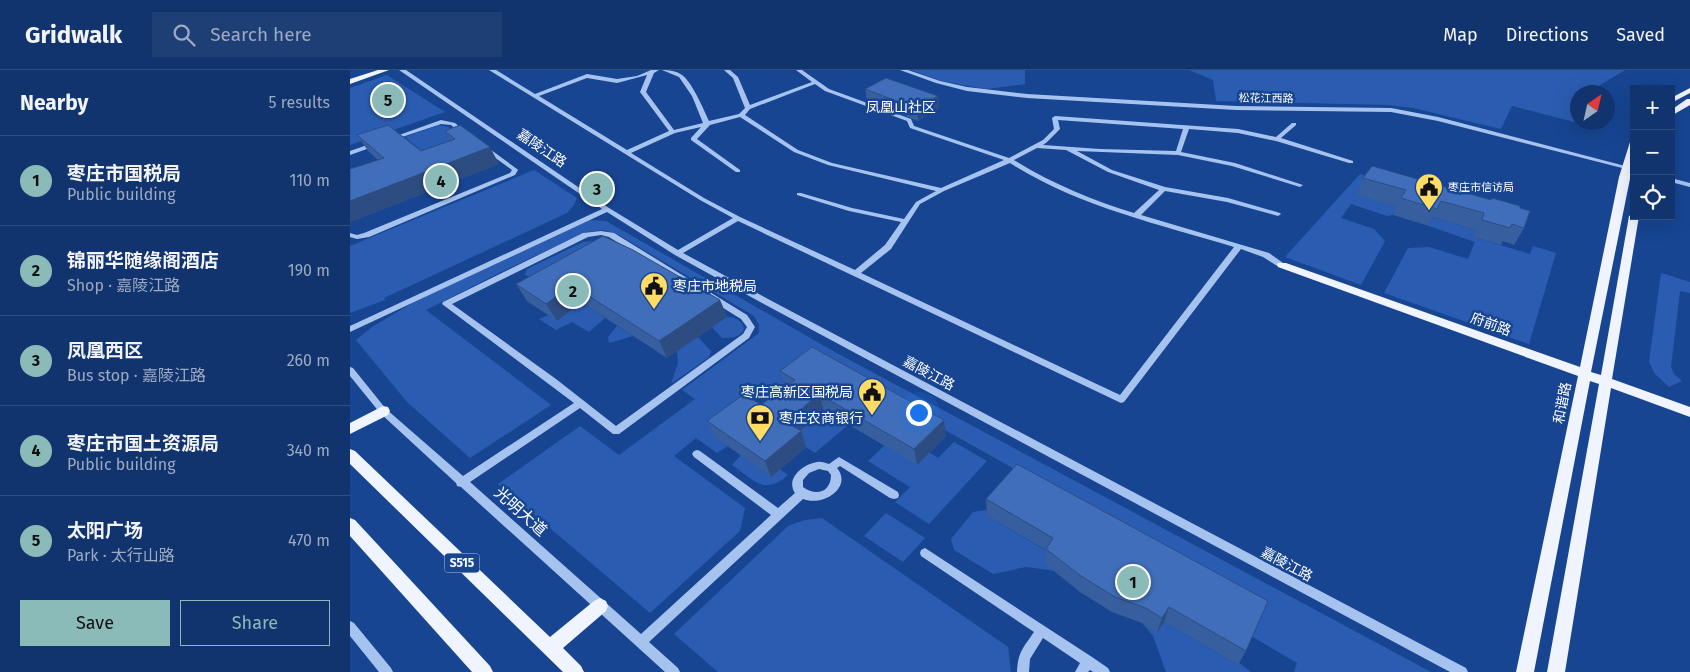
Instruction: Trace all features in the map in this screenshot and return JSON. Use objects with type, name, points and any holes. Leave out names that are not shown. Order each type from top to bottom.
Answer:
[{"type":"main road","points":[[350,73],[359,70]]},
{"type":"main road","points":[[350,82],[385,70]]},
{"type":"main road","points":[[1675,99],[1690,90]]},
{"type":"main road","points":[[1675,111],[1690,101]]},
{"type":"main road","name":"和谐路","points":[[1525,672],[1584,373],[1628,169]]},
{"type":"main road","points":[[1556,672],[1633,220]]},
{"type":"main road","name":"府前路","points":[[1282,265],[1690,412]]},
{"type":"main road","points":[[350,429],[383,411]]},
{"type":"main road","name":"S515","points":[[350,455],[575,672]]},
{"type":"main road","points":[[350,525],[484,672]]},
{"type":"main road","points":[[550,648],[600,606]]},
{"type":"street","name":"嘉陵江路","points":[[402,70],[608,209],[678,253],[1462,672]]},
{"type":"street","points":[[492,70],[702,199],[738,218],[1121,400],[1239,246]]},
{"type":"street","points":[[665,70],[682,76],[695,96],[706,124]]},
{"type":"street","points":[[727,70],[735,77],[748,108]]},
{"type":"street","points":[[799,70],[827,90],[909,120],[912,127],[1010,160],[1036,176],[1111,208],[1239,246],[1266,255],[1282,265]]},
{"type":"street","name":"松花江西路","points":[[903,70],[938,82],[967,89],[1027,96],[1236,108],[1391,110],[1438,119],[1628,169]]},
{"type":"street","points":[[534,96],[587,76],[617,81],[654,71]]},
{"type":"street","points":[[654,71],[642,92],[673,132]]},
{"type":"street","points":[[626,152],[673,132],[741,115],[748,108],[816,82]]},
{"type":"street","points":[[741,115],[796,151],[830,164],[942,190]]},
{"type":"street","points":[[855,274],[888,247],[918,203],[1037,146],[1045,141],[1056,129],[1055,118],[1238,131],[1277,139],[1351,162]]},
{"type":"street","points":[[350,153],[441,122],[453,124],[468,136]]},
{"type":"street","points":[[706,124],[693,139],[738,171]]},
{"type":"street","points":[[1277,139],[1294,124]]},
{"type":"street","points":[[1178,153],[1186,128]]},
{"type":"street","points":[[350,235],[366,235],[513,174],[515,170],[476,141]]},
{"type":"street","points":[[1037,146],[1178,153],[1233,164],[1300,185]]},
{"type":"street","points":[[1067,148],[1110,171],[1164,189],[1228,200],[1278,214]]},
{"type":"street","points":[[1675,181],[1690,185]]},
{"type":"street","points":[[1136,215],[1164,189]]},
{"type":"street","points":[[799,194],[851,210],[906,221]]},
{"type":"street","points":[[350,329],[608,209]]},
{"type":"street","points":[[678,253],[738,218]]},
{"type":"street","points":[[601,233],[611,235],[744,317],[751,327],[746,336],[616,431],[580,403],[553,381],[446,304],[586,235],[601,233]]},
{"type":"street","name":"光明大道","points":[[350,370],[383,411],[461,483],[674,672]]},
{"type":"street","points":[[461,483],[580,403]]},
{"type":"street","points":[[697,454],[778,514]]},
{"type":"street","points":[[831,468],[839,461],[894,495]]},
{"type":"street","points":[[819,465],[835,471],[837,481],[831,491],[825,495],[813,498],[801,494],[797,484],[798,479],[806,470],[819,465]]},
{"type":"street","points":[[641,642],[801,494]]},
{"type":"street","points":[[925,553],[1042,630],[1084,667],[1104,672]]},
{"type":"street","points":[[350,627],[387,672]]},
{"type":"street","points":[[1023,672],[1024,657],[1042,630]]},
{"type":"shaded area","points":[[911,70],[1025,70],[1025,84],[986,89],[941,81]]},
{"type":"shaded area","points":[[1189,70],[1625,70],[1600,85],[1570,85],[1570,121],[1512,106],[1501,129],[1413,108],[1389,105],[1216,101],[1213,80]]},
{"type":"shaded area","points":[[387,75],[445,112],[350,145],[350,88]]},
{"type":"shaded area","points":[[439,125],[448,127],[464,138],[424,153],[405,137]]},
{"type":"shaded area","points":[[534,170],[577,198],[567,213],[384,298],[385,300],[350,313],[350,246]]},
{"type":"shaded area","points":[[1360,174],[1523,222],[1358,195],[1398,207],[1393,215],[1387,216],[1351,204],[1341,218],[1374,229],[1385,241],[1361,285],[1285,257]]},
{"type":"shaded area","points":[[1433,217],[1475,230],[1473,237],[1530,254],[1533,246],[1556,253],[1529,344],[1384,293],[1408,248],[1429,247],[1468,259],[1475,242],[1429,226]]},
{"type":"shaded area","points":[[590,220],[606,221],[833,351],[1431,672],[1294,672],[1297,663],[1251,636],[1264,609],[820,360],[783,409],[756,392],[713,425],[728,446],[717,453],[696,438],[674,456],[745,508],[740,531],[650,613],[498,484],[580,426],[619,455],[695,399],[682,390],[759,333],[759,325],[754,316],[619,235],[604,230],[586,232],[503,271],[426,310],[551,405],[470,458],[407,402],[356,340],[372,327],[414,302],[578,223]]},
{"type":"shaded area","points":[[598,241],[530,277],[525,275],[527,269],[583,242]]},
{"type":"shaded area","points":[[1661,273],[1690,282],[1690,293],[1680,291],[1671,367],[1674,374],[1682,381],[1669,387],[1655,374],[1649,362]]},
{"type":"shaded area","points":[[581,302],[605,318],[589,332],[572,322],[556,330],[539,319]]},
{"type":"shaded area","points":[[727,317],[738,320],[742,323],[744,329],[735,337],[722,338],[712,327]]},
{"type":"shaded area","points":[[617,326],[633,336],[609,343],[608,337]]},
{"type":"shaded area","points":[[698,337],[711,351],[709,357],[671,384],[678,363],[677,351]]},
{"type":"shaded area","points":[[824,410],[848,425],[815,453],[792,438]]},
{"type":"shaded area","points":[[954,442],[987,461],[929,524],[895,502],[910,487],[868,461],[884,446],[929,452],[938,458]]},
{"type":"shaded area","points":[[741,455],[771,477],[780,469],[788,475],[772,484],[759,484],[732,465]]},
{"type":"shaded area","points":[[985,510],[990,513],[987,516],[1052,554],[1056,571],[1026,567],[993,574],[954,550],[951,539],[973,512]]},
{"type":"shaded area","points":[[886,513],[925,538],[903,562],[864,536]]},
{"type":"shaded area","points":[[822,518],[1008,647],[1011,672],[718,672],[674,634],[788,526],[805,520]]},
{"type":"shaded area","points":[[1164,622],[1238,665],[1239,663],[1251,672],[1166,672],[1153,636],[1142,623],[1157,632]]},
{"type":"building","points":[[886,78],[938,96],[917,109],[865,89]]},
{"type":"building","points":[[388,125],[421,151],[455,139],[445,131],[460,125],[490,147],[350,201],[350,169],[384,158],[357,135]]},
{"type":"building","points":[[1372,166],[1491,200],[1492,198],[1530,211],[1524,228],[1512,224],[1510,228],[1482,220],[1484,213],[1441,201],[1437,209],[1401,198],[1406,190],[1363,178]]},
{"type":"building","points":[[603,236],[633,250],[720,300],[659,341],[572,285],[546,304],[516,284]]},
{"type":"building","points":[[812,347],[944,420],[914,449],[819,394],[786,422],[801,431],[765,461],[707,421],[744,394],[761,405],[795,380],[780,371]]},
{"type":"building","points":[[1017,464],[1268,601],[1246,651],[1169,607],[1162,618],[1146,608],[1115,597],[1081,576],[1046,549],[1053,538],[986,499]]},
{"type":"place","name":"太阳广场","points":[[388,100]]},
{"type":"place","name":"枣庄市国土资源局","points":[[441,181]]},
{"type":"place","name":"凤凰西区","points":[[597,189]]},
{"type":"place","name":"枣庄市信访局","points":[[1429,211]]},
{"type":"place","name":"锦丽华随缘阁酒店","points":[[573,291]]},
{"type":"place","name":"枣庄市地税局","points":[[654,310]]},
{"type":"place","name":"枣庄高新区国税局","points":[[872,416]]},
{"type":"place","name":"枣庄农商银行","points":[[760,442]]},
{"type":"place","name":"枣庄市国税局","points":[[1133,582]]},
{"type":"district","name":"凤凰山社区","points":[[901,107]]}]
